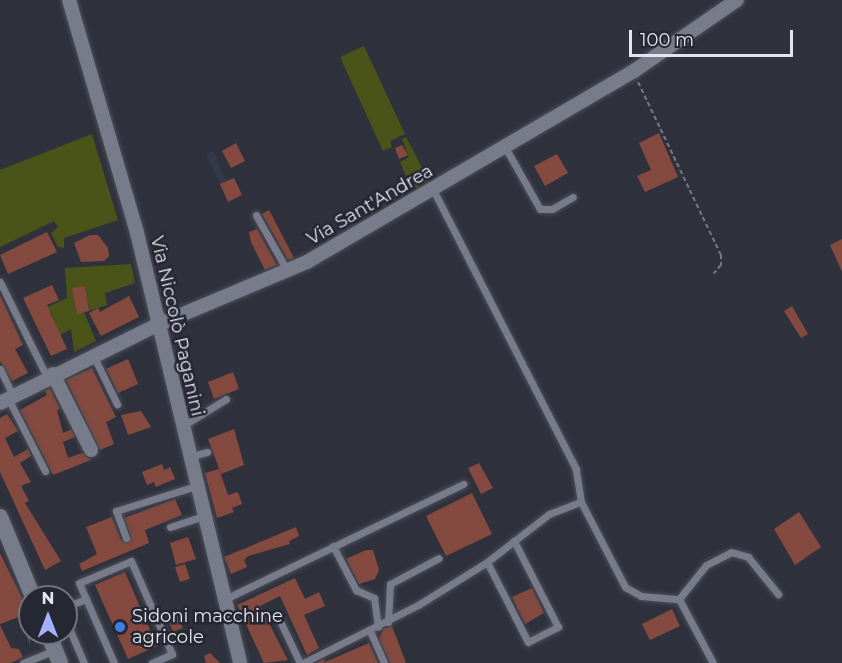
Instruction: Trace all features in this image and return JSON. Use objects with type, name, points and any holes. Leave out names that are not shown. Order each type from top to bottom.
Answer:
[{"type":"street","name":"Via Niccolò Paganini","points":[[69,0],[137,232],[181,427],[240,663]]},
{"type":"street","name":"Via Sant'Andrea","points":[[7,399],[157,325],[288,272],[633,71],[737,0]]},
{"type":"street","points":[[50,376],[91,450]]},
{"type":"street","points":[[0,517],[28,585]]},
{"type":"lane","points":[[505,147],[540,209],[552,209],[573,197]]},
{"type":"lane","points":[[433,189],[576,469],[581,502],[629,591],[642,596],[679,599]]},
{"type":"lane","points":[[256,215],[288,272]]},
{"type":"lane","points":[[0,282],[50,376]]},
{"type":"lane","points":[[93,355],[117,404]]},
{"type":"lane","points":[[0,369],[7,399],[45,471]]},
{"type":"lane","points":[[181,427],[226,399]]},
{"type":"lane","points":[[189,457],[207,452]]},
{"type":"lane","points":[[223,600],[463,484]]},
{"type":"lane","points":[[126,538],[116,511],[196,486]]},
{"type":"lane","points":[[279,619],[302,663],[388,622],[487,562],[549,514],[581,502]]},
{"type":"lane","points":[[170,527],[203,516]]},
{"type":"lane","points":[[487,562],[528,642],[558,627],[514,541]]},
{"type":"lane","points":[[333,546],[356,590],[374,598],[378,627]]},
{"type":"lane","points":[[679,599],[706,565],[731,552],[748,558],[778,594]]},
{"type":"lane","points":[[388,622],[390,584],[438,558]]},
{"type":"lane","points":[[114,663],[79,583],[131,561],[172,654],[152,663]]},
{"type":"lane","points":[[78,602],[86,599]]},
{"type":"lane","points":[[679,599],[713,663]]},
{"type":"lane","points":[[370,631],[384,663]]},
{"type":"lane","points":[[76,645],[84,663]]},
{"type":"lane","points":[[23,663],[57,656]]},
{"type":"path","points":[[633,71],[721,255],[721,265],[714,273]]},
{"type":"shaded area","points":[[214,151],[226,181],[220,184],[206,154]]},
{"type":"green space","points":[[364,46],[405,134],[390,141],[392,147],[383,151],[340,57]]},
{"type":"green space","points":[[92,134],[118,220],[64,238],[64,248],[58,247],[51,233],[58,227],[54,221],[0,247],[0,170]]},
{"type":"green space","points":[[406,137],[429,181],[412,190],[400,162],[409,157],[402,139]]},
{"type":"green space","points":[[131,264],[135,283],[105,293],[107,305],[89,311],[85,286],[73,288],[77,313],[84,312],[96,341],[74,352],[71,329],[60,335],[51,312],[43,309],[67,298],[65,268]]},
{"type":"building","points":[[659,133],[678,177],[645,192],[637,176],[651,170],[639,143]]},
{"type":"building","points":[[236,143],[245,161],[231,168],[222,151]]},
{"type":"building","points":[[402,145],[408,155],[399,159],[395,148]]},
{"type":"building","points":[[557,154],[568,173],[545,186],[534,166]]},
{"type":"building","points":[[234,178],[242,195],[228,202],[220,184]]},
{"type":"building","points":[[269,210],[294,258],[288,260],[262,214]]},
{"type":"building","points":[[257,229],[277,265],[265,270],[251,242],[249,232]]},
{"type":"building","points":[[47,232],[57,252],[8,274],[0,255]]},
{"type":"building","points":[[90,235],[98,235],[108,248],[109,256],[104,261],[81,262],[74,243]]},
{"type":"building","points":[[842,239],[842,272],[830,245]]},
{"type":"building","points":[[52,285],[59,300],[47,305],[67,349],[51,356],[23,298]]},
{"type":"building","points":[[85,286],[89,311],[77,314],[72,288]]},
{"type":"building","points":[[0,295],[23,345],[15,349],[28,373],[12,381],[0,361]]},
{"type":"building","points":[[129,296],[139,317],[101,336],[89,313],[98,308],[100,312]]},
{"type":"building","points":[[792,306],[808,334],[801,338],[784,311]]},
{"type":"building","points":[[128,359],[138,384],[118,393],[106,369]]},
{"type":"building","points":[[92,368],[116,417],[106,422],[114,444],[100,450],[66,380]]},
{"type":"building","points":[[233,372],[239,389],[214,399],[208,382]]},
{"type":"building","points":[[50,388],[60,409],[57,410],[63,433],[71,429],[75,437],[63,442],[68,458],[82,453],[91,460],[53,475],[20,410],[47,395],[45,391]]},
{"type":"building","points":[[141,411],[151,427],[128,435],[121,415]]},
{"type":"building","points":[[7,414],[18,431],[5,438],[14,457],[28,449],[31,456],[20,463],[31,482],[21,486],[29,501],[25,503],[61,561],[45,570],[0,472],[0,418]]},
{"type":"building","points":[[234,429],[244,465],[221,474],[208,439]]},
{"type":"building","points":[[479,463],[493,488],[481,494],[468,468]]},
{"type":"building","points":[[162,464],[164,470],[170,467],[175,479],[156,487],[154,482],[147,485],[142,472]]},
{"type":"building","points":[[219,469],[228,495],[238,492],[242,504],[232,508],[234,512],[217,518],[205,473]]},
{"type":"building","points":[[472,493],[492,534],[446,556],[426,516]]},
{"type":"building","points":[[175,499],[182,515],[145,530],[149,543],[82,571],[79,564],[97,554],[86,527],[112,517],[121,540],[127,543],[131,537],[124,518]]},
{"type":"building","points":[[799,512],[821,547],[795,565],[774,529]]},
{"type":"building","points":[[296,527],[299,536],[289,541],[290,544],[248,556],[244,560],[247,567],[231,574],[224,557]]},
{"type":"building","points":[[188,537],[196,559],[176,565],[170,543]]},
{"type":"building","points":[[366,550],[373,550],[379,570],[375,579],[359,584],[346,559]]},
{"type":"building","points":[[0,553],[18,590],[18,617],[0,624]]},
{"type":"building","points":[[185,564],[190,579],[180,582],[175,567]]},
{"type":"building","points":[[125,572],[157,646],[128,659],[95,585]]},
{"type":"building","points":[[295,578],[305,599],[319,592],[325,606],[304,615],[319,648],[307,655],[280,596],[260,606],[288,660],[264,663],[237,605]]},
{"type":"building","points":[[532,588],[544,613],[525,624],[512,597]]},
{"type":"building","points":[[175,609],[183,628],[173,632],[165,613]]},
{"type":"building","points":[[672,609],[680,626],[650,640],[642,624]]},
{"type":"building","points":[[0,625],[11,648],[19,649],[23,657],[11,663],[0,663]]},
{"type":"building","points":[[392,626],[406,663],[390,663],[379,639],[383,629]]},
{"type":"building","points":[[369,643],[378,663],[315,663],[324,659],[325,662]]},
{"type":"building","points":[[210,653],[220,663],[206,663],[204,656]]},
{"type":"place","name":"Sidoni macchine agricole","points":[[120,627]]}]
